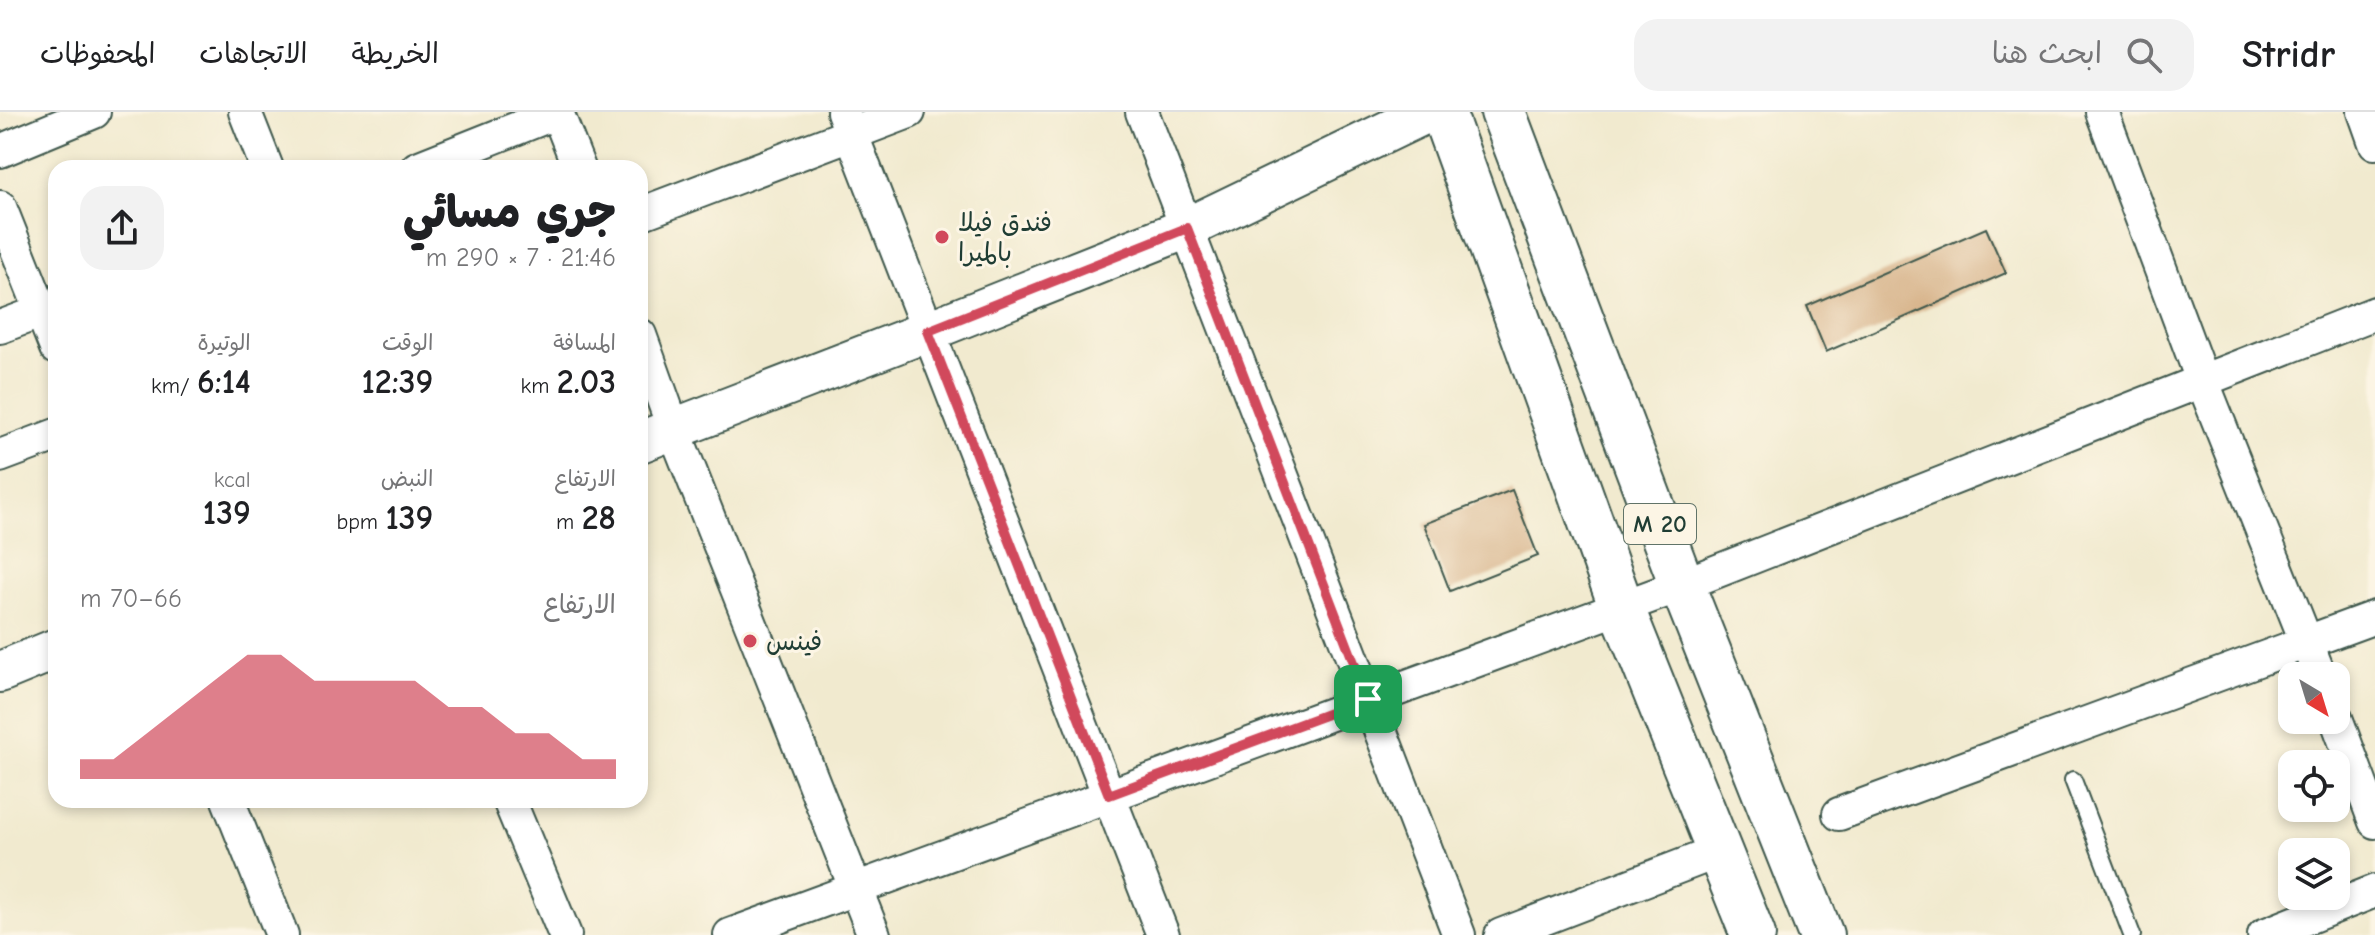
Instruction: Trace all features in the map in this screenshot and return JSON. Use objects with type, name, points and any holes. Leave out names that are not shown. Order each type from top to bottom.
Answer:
[{"type":"main road","name":"M 20","points":[[1443,112],[1621,606],[1753,935]]},
{"type":"main road","name":"M 20","points":[[1503,112],[1682,585],[1821,935]]},
{"type":"street","points":[[0,151],[94,112]]},
{"type":"street","points":[[245,112],[264,160]]},
{"type":"street","points":[[437,160],[557,112],[576,160]]},
{"type":"street","points":[[648,210],[847,123],[909,112]]},
{"type":"street","points":[[1142,112],[1459,935]]},
{"type":"street","points":[[657,436],[1187,228],[1428,112]]},
{"type":"street","points":[[2102,112],[2202,380],[2315,662]]},
{"type":"street","points":[[2364,112],[2375,143]]},
{"type":"street","points":[[847,123],[1163,935]]},
{"type":"street","points":[[0,207],[48,306]]},
{"type":"street","points":[[0,327],[48,308]]},
{"type":"street","points":[[730,935],[1682,585],[2375,313]]},
{"type":"street","points":[[648,383],[657,436],[874,935]]},
{"type":"street","points":[[0,456],[48,438]]},
{"type":"street","points":[[1839,814],[2375,617]]},
{"type":"street","points":[[0,672],[48,652]]},
{"type":"street","points":[[2342,734],[2375,822]]},
{"type":"street","points":[[231,808],[282,935]]},
{"type":"street","points":[[512,808],[565,935]]},
{"type":"street","points":[[1501,935],[1720,851]]},
{"type":"street","points":[[2264,935],[2375,891]]},
{"type":"lane","points":[[2073,780],[2132,935]]},
{"type":"building","points":[[1986,228],[2006,273],[1826,352],[1807,306]]},
{"type":"building","points":[[1512,490],[1538,556],[1450,591],[1424,524]]},
{"type":"place","name":"فندق فيلا بالميرا","points":[[942,237]]},
{"type":"place","name":"فينس","points":[[750,641]]},
{"type":"route","points":[[1187,228],[1368,699],[1109,795],[928,331],[1187,228]]}]
